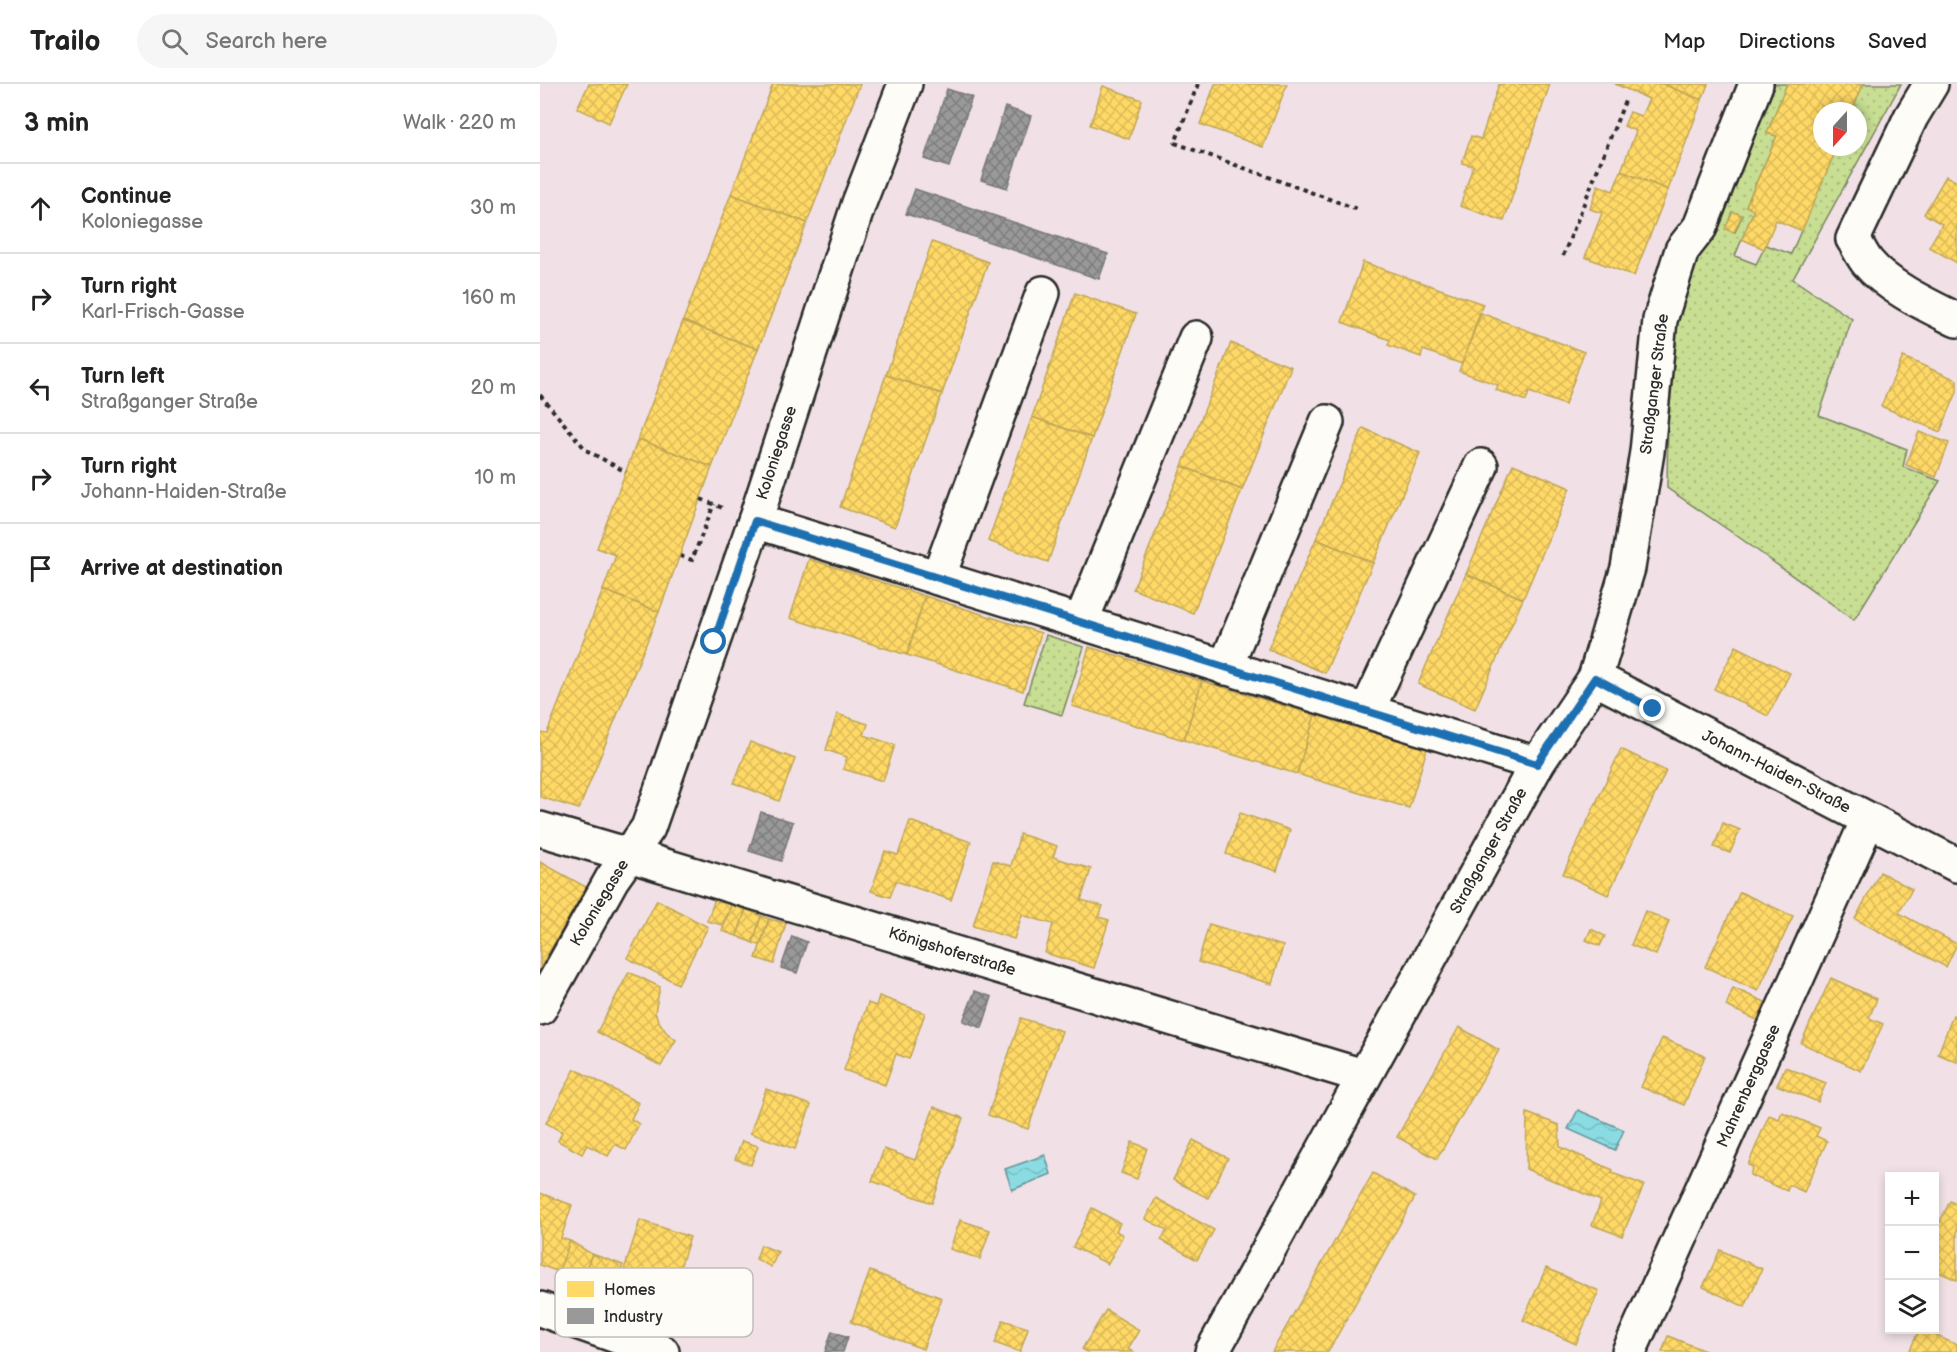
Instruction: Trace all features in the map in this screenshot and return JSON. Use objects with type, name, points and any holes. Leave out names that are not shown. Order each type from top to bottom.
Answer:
[{"type":"street","name":"Koloniegasse","points":[[540,1008],[612,879],[648,828],[755,521],[859,203],[905,84]]},
{"type":"street","name":"Straßganger Straße","points":[[1212,1352],[1537,764],[1595,678],[1628,568],[1647,452],[1660,320],[1682,250],[1700,227],[1756,84]]},
{"type":"street","points":[[1931,84],[1911,117],[1853,238],[1868,263],[1885,279],[1957,320]]},
{"type":"street","points":[[938,578],[1043,293]]},
{"type":"street","points":[[1081,622],[1196,338]]},
{"type":"street","points":[[1225,668],[1328,422]]},
{"type":"street","points":[[1367,711],[1480,466]]},
{"type":"street","points":[[755,521],[1537,764]]},
{"type":"street","name":"Johann-Haiden-Straße","points":[[1595,678],[1957,865]]},
{"type":"street","name":"Mahrenberggasse","points":[[1629,1352],[1868,820]]},
{"type":"street","name":"Königshoferstraße","points":[[540,829],[1363,1076]]},
{"type":"street","points":[[540,1309],[555,1314]]},
{"type":"street","points":[[619,1337],[662,1352]]},
{"type":"path","points":[[1198,84],[1175,143],[1357,209]]},
{"type":"path","points":[[1563,256],[1625,101]]},
{"type":"path","points":[[540,395],[586,450],[626,472]]},
{"type":"path","points":[[680,556],[692,560],[714,504]]},
{"type":"green space","points":[[1774,84],[1787,84],[1767,133],[1777,136],[1746,206],[1754,210],[1735,256],[1756,264],[1766,245],[1791,254],[1833,156],[1861,156],[1793,279],[1852,319],[1819,415],[1907,449],[1903,467],[1940,481],[1854,620],[1667,488],[1669,337],[1696,257],[1708,246]],"holes":[[[1732,212],[1742,216],[1735,232],[1726,229]]]},
{"type":"green space","points":[[1863,84],[1901,84],[1867,145],[1867,102],[1856,102]]},
{"type":"green space","points":[[1046,635],[1084,647],[1062,715],[1024,703]]},
{"type":"water","points":[[1578,1110],[1624,1130],[1615,1150],[1568,1129]]},
{"type":"water","points":[[1045,1155],[1051,1174],[1012,1190],[1005,1169]]},
{"type":"building: Homes","points":[[589,84],[627,84],[609,123],[577,108]]},
{"type":"building: Homes","points":[[773,84],[860,84],[807,223],[731,194]]},
{"type":"building: Homes","points":[[1215,84],[1287,84],[1263,147],[1200,124]]},
{"type":"building: Homes","points":[[1499,84],[1550,84],[1504,221],[1460,206],[1473,166],[1462,163],[1471,136],[1481,139]]},
{"type":"building: Homes","points":[[1615,84],[1663,84],[1702,100],[1668,190],[1621,171],[1636,131],[1624,126],[1630,112],[1641,116],[1649,99]]},
{"type":"building: Homes","points":[[1663,84],[1708,84],[1702,100]]},
{"type":"building: Homes","points":[[1787,84],[1863,84],[1856,102],[1813,102],[1813,156],[1833,156],[1802,231],[1776,220],[1764,249],[1742,239],[1754,210],[1746,206],[1777,136],[1767,133]]},
{"type":"building: Homes","points":[[1103,86],[1142,100],[1129,139],[1090,125]]},
{"type":"building: Homes","points":[[1621,171],[1668,190],[1634,276],[1585,257],[1602,213],[1590,209],[1598,185],[1613,191]]},
{"type":"building: Homes","points":[[1946,176],[1957,182],[1957,263],[1929,247],[1942,224],[1924,214]]},
{"type":"building: Homes","points":[[731,194],[807,223],[758,349],[683,321]]},
{"type":"building: Homes","points":[[1733,212],[1742,215],[1734,232],[1725,229]]},
{"type":"building: Homes","points":[[932,242],[988,262],[942,394],[886,375]]},
{"type":"building: Homes","points":[[1363,262],[1483,304],[1462,364],[1423,350],[1421,357],[1388,345],[1390,340],[1342,322]]},
{"type":"building: Homes","points":[[1075,293],[1136,314],[1092,438],[1032,417]]},
{"type":"building: Homes","points":[[1481,313],[1584,352],[1565,405],[1529,392],[1526,401],[1496,390],[1498,385],[1459,371]]},
{"type":"building: Homes","points":[[683,321],[758,349],[712,467],[638,439]]},
{"type":"building: Homes","points":[[1231,343],[1291,367],[1242,490],[1182,466]]},
{"type":"building: Homes","points":[[1903,357],[1957,380],[1957,392],[1940,432],[1881,406]]},
{"type":"building: Homes","points":[[886,375],[942,394],[895,527],[840,507]]},
{"type":"building: Homes","points":[[1032,417],[1092,438],[1048,562],[988,541]]},
{"type":"building: Homes","points":[[1363,428],[1420,453],[1373,563],[1316,539]]},
{"type":"building: Homes","points":[[1919,432],[1949,443],[1936,477],[1906,465]]},
{"type":"building: Homes","points":[[638,439],[712,467],[659,612],[603,590],[616,555],[597,548]]},
{"type":"building: Homes","points":[[1513,464],[1570,488],[1523,599],[1466,574]]},
{"type":"building: Homes","points":[[1182,466],[1242,490],[1193,613],[1133,589]]},
{"type":"building: Homes","points":[[1316,539],[1373,563],[1325,673],[1268,649]]},
{"type":"building: Homes","points":[[809,559],[925,596],[907,655],[790,618]]},
{"type":"building: Homes","points":[[1466,574],[1523,599],[1475,709],[1418,684]]},
{"type":"building: Homes","points":[[603,590],[659,612],[579,809],[540,797],[540,732],[547,733]]},
{"type":"building: Homes","points":[[925,596],[1041,633],[1023,691],[907,655]]},
{"type":"building: Homes","points":[[1736,646],[1790,673],[1768,716],[1714,689]]},
{"type":"building: Homes","points":[[1089,647],[1202,681],[1184,740],[1072,706]]},
{"type":"building: Homes","points":[[1202,681],[1315,715],[1297,774],[1184,740]]},
{"type":"building: Homes","points":[[837,714],[868,724],[864,735],[895,745],[883,781],[843,769],[847,757],[826,750]]},
{"type":"building: Homes","points":[[1315,715],[1427,749],[1409,808],[1297,774]]},
{"type":"building: Homes","points":[[750,742],[795,759],[779,801],[734,783]]},
{"type":"building: Homes","points":[[1621,749],[1666,771],[1608,895],[1563,874]]},
{"type":"building: Homes","points":[[1240,813],[1290,830],[1277,871],[1226,854]]},
{"type":"building: Homes","points":[[910,821],[971,842],[951,900],[896,881],[890,897],[871,891],[885,851],[898,855]]},
{"type":"building: Homes","points":[[1723,823],[1740,830],[1730,853],[1714,847]]},
{"type":"building: Homes","points":[[1020,834],[1057,846],[1053,857],[1091,869],[1081,900],[1103,906],[1099,917],[1109,920],[1094,968],[1045,953],[1053,924],[1022,915],[1014,939],[973,926],[993,861],[1011,866]]},
{"type":"building: Homes","points":[[540,862],[586,887],[540,968]]},
{"type":"building: Homes","points":[[1880,872],[1912,889],[1899,913],[1957,944],[1946,967],[1855,919]]},
{"type":"building: Homes","points":[[1740,892],[1793,916],[1758,991],[1705,967]]},
{"type":"building: Homes","points":[[715,899],[732,903],[723,925],[707,921]]},
{"type":"building: Homes","points":[[657,900],[708,927],[678,984],[627,958]]},
{"type":"building: Homes","points":[[732,903],[746,909],[737,936],[722,931]]},
{"type":"building: Homes","points":[[746,909],[761,916],[753,943],[737,936]]},
{"type":"building: Homes","points":[[1645,911],[1669,921],[1656,955],[1631,945]]},
{"type":"building: Homes","points":[[761,916],[769,919],[760,945],[753,943]]},
{"type":"building: Homes","points":[[769,919],[786,923],[774,964],[756,958]]},
{"type":"building: Homes","points":[[1209,924],[1283,946],[1272,984],[1198,962]]},
{"type":"building: Homes","points":[[1591,929],[1605,936],[1600,946],[1586,940]]},
{"type":"building: Homes","points":[[629,972],[660,987],[655,1012],[666,1032],[676,1040],[661,1066],[597,1032]]},
{"type":"building: Homes","points":[[1831,978],[1877,999],[1869,1018],[1883,1024],[1861,1071],[1801,1043]]},
{"type":"building: Homes","points":[[1733,988],[1765,1002],[1757,1020],[1726,1006]]},
{"type":"building: Homes","points":[[879,996],[925,1013],[909,1059],[896,1054],[885,1085],[844,1070],[868,1003],[876,1006]]},
{"type":"building: Homes","points":[[1953,1015],[1957,1017],[1957,1062],[1938,1054]]},
{"type":"building: Homes","points":[[1021,1018],[1062,1031],[1028,1129],[988,1115]]},
{"type":"building: Homes","points":[[1459,1027],[1499,1050],[1437,1159],[1397,1137]]},
{"type":"building: Homes","points":[[1662,1038],[1705,1056],[1684,1105],[1641,1087]]},
{"type":"building: Homes","points":[[1785,1067],[1826,1083],[1818,1102],[1777,1085]]},
{"type":"building: Homes","points":[[575,1069],[639,1103],[631,1119],[639,1124],[626,1150],[615,1144],[608,1156],[587,1145],[582,1154],[558,1141],[562,1132],[546,1123]]},
{"type":"building: Homes","points":[[766,1089],[811,1105],[795,1149],[750,1133]]},
{"type":"building: Homes","points":[[934,1107],[963,1118],[932,1203],[872,1181],[884,1149],[915,1160]]},
{"type":"building: Homes","points":[[1782,1112],[1820,1128],[1816,1136],[1827,1141],[1804,1192],[1789,1185],[1787,1191],[1750,1175],[1753,1167],[1748,1165],[1769,1115],[1779,1119]]},
{"type":"building: Homes","points":[[1527,1113],[1559,1125],[1560,1147],[1613,1170],[1612,1173],[1644,1185],[1622,1236],[1592,1225],[1601,1201],[1526,1169]]},
{"type":"building: Homes","points":[[1193,1140],[1228,1158],[1208,1198],[1173,1180]]},
{"type":"building: Homes","points":[[742,1141],[758,1146],[751,1165],[735,1159]]},
{"type":"building: Homes","points":[[1132,1142],[1147,1148],[1137,1179],[1121,1173]]},
{"type":"building: Homes","points":[[1373,1173],[1415,1197],[1328,1352],[1272,1352]]},
{"type":"building: Homes","points":[[540,1193],[572,1205],[561,1238],[570,1241],[560,1268],[555,1268],[555,1271],[540,1265]]},
{"type":"building: Homes","points":[[1156,1198],[1214,1230],[1197,1260],[1161,1240],[1167,1230],[1145,1219]]},
{"type":"building: Homes","points":[[1950,1201],[1957,1205],[1957,1280],[1939,1272],[1939,1224]]},
{"type":"building: Homes","points":[[1092,1208],[1120,1223],[1116,1231],[1123,1235],[1108,1264],[1073,1247]]},
{"type":"building: Homes","points":[[640,1220],[690,1237],[680,1268],[625,1268]]},
{"type":"building: Homes","points":[[960,1220],[990,1230],[980,1259],[950,1249]]},
{"type":"building: Homes","points":[[570,1241],[592,1254],[586,1268],[560,1268]]},
{"type":"building: Homes","points":[[761,1245],[778,1252],[771,1267],[756,1259]]},
{"type":"building: Homes","points":[[1720,1250],[1762,1269],[1745,1307],[1703,1287]]},
{"type":"building: Homes","points":[[592,1254],[623,1265],[622,1268],[586,1268]]},
{"type":"building: Homes","points":[[1546,1268],[1599,1291],[1576,1344],[1523,1320]]},
{"type":"building: Homes","points":[[870,1271],[942,1298],[923,1349],[851,1322]]},
{"type":"building: Homes","points":[[1106,1310],[1139,1330],[1128,1349],[1133,1352],[1087,1352],[1082,1349]]},
{"type":"building: Homes","points":[[1003,1320],[1028,1328],[1020,1352],[995,1343]]},
{"type":"building: Homes","points":[[1917,1334],[1933,1334],[1957,1345],[1957,1352],[1909,1352]]},
{"type":"building: Homes","points":[[1668,1336],[1708,1352],[1662,1352]]},
{"type":"building: Industry","points":[[947,89],[972,97],[949,167],[924,159]]},
{"type":"building: Industry","points":[[1005,107],[1031,116],[1007,188],[981,180]]},
{"type":"building: Industry","points":[[915,189],[1108,254],[1099,279],[906,214]]},
{"type":"building: Industry","points":[[761,812],[793,822],[781,861],[749,851]]},
{"type":"building: Industry","points":[[792,936],[807,942],[797,973],[781,968]]},
{"type":"building: Industry","points":[[975,991],[992,997],[982,1028],[963,1021]]},
{"type":"building: Industry","points":[[832,1331],[848,1337],[843,1352],[825,1352]]},
{"type":"route","points":[[714,642],[755,521],[1537,764],[1595,678],[1653,709]]}]
